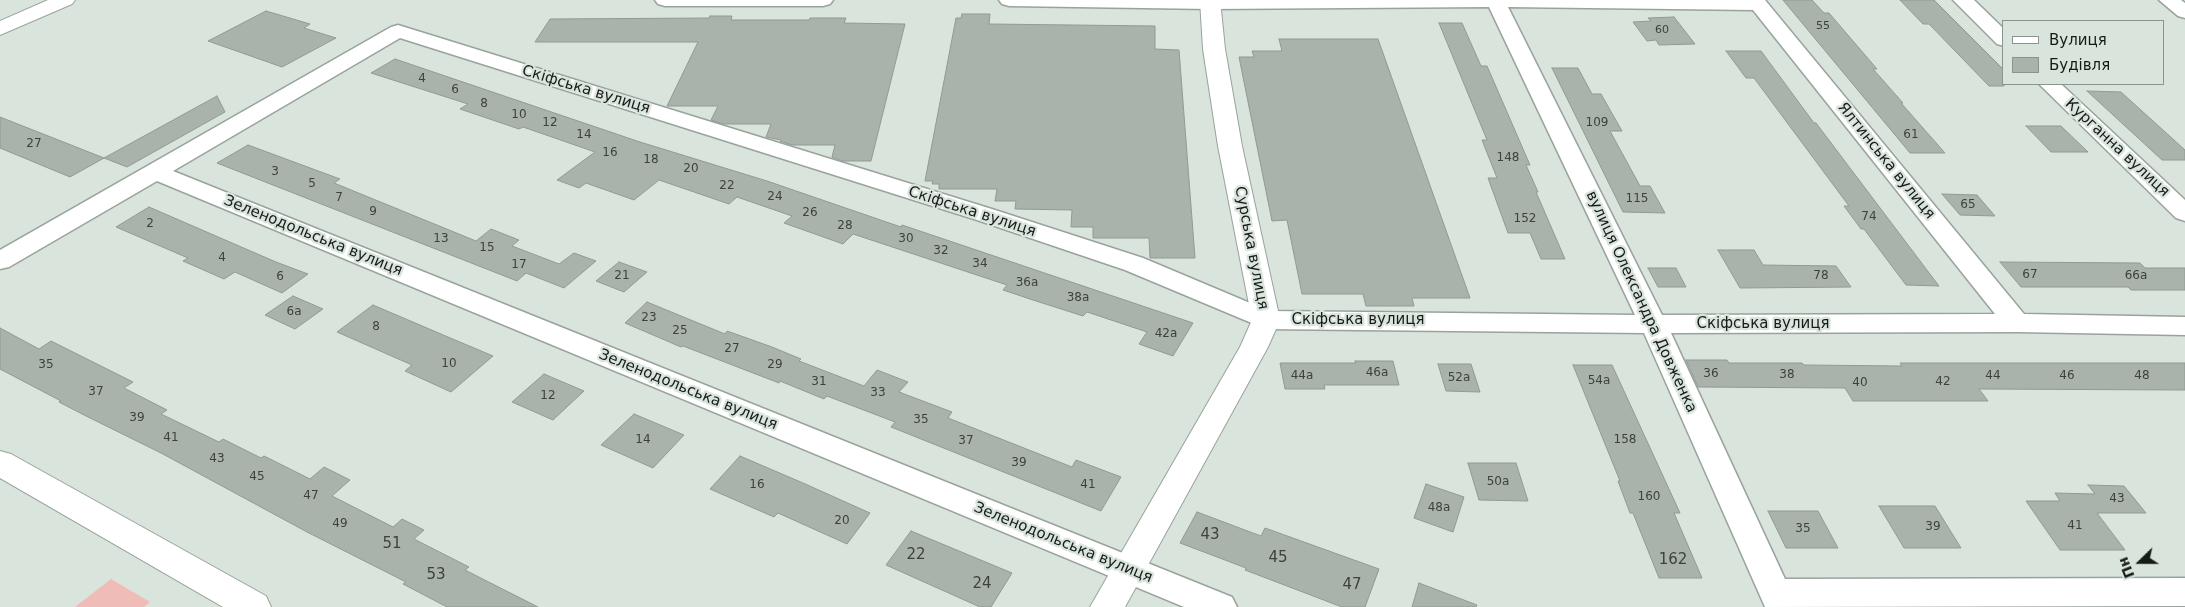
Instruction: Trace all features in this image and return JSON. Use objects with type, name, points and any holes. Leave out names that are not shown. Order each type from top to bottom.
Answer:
[{"type":"street","points":[[0,29],[65,0]]},
{"type":"street","points":[[665,1],[823,0]]},
{"type":"street","points":[[1009,0],[1756,2]]},
{"type":"street","name":"вулиця Олександра Довженка","points":[[1495,0],[1653,324],[1779,600]]},
{"type":"street","points":[[1963,0],[2002,38]]},
{"type":"street","points":[[2169,0],[2185,12]]},
{"type":"street","name":"Сурська вулиця","points":[[1107,607],[1254,347],[1266,320],[1230,146],[1214,49],[1210,1]]},
{"type":"street","name":"Ялтинська вулиця","points":[[1756,2],[2017,323]]},
{"type":"street","name":"Скіфська вулиця","points":[[156,172],[398,31],[996,218],[1134,264],[1266,320],[1653,324],[2017,323],[2185,326]]},
{"type":"street","name":"Курганна вулиця","points":[[2050,85],[2185,213]]},
{"type":"street","points":[[0,261],[156,172]]},
{"type":"street","name":"Зеленодольська вулиця","points":[[156,172],[1220,607]]},
{"type":"street","points":[[0,463],[254,607]]},
{"type":"street","points":[[1779,600],[2185,592]]},
{"type":"shaded area","points":[[111,579],[150,602],[144,607],[75,607]]},
{"type":"building","points":[[1783,0],[1812,0],[1824,13],[1829,13],[1877,69],[1873,69],[1903,103],[1901,103],[1945,153],[1910,153]]},
{"type":"building","points":[[1900,0],[1934,0],[2002,68],[2002,85],[2004,86],[1989,86],[1929,24],[1923,24]]},
{"type":"building","points":[[266,11],[310,24],[304,28],[336,38],[282,67],[208,41]]},
{"type":"building","points":[[962,14],[990,14],[989,24],[1155,26],[1155,49],[1179,50],[1195,258],[1150,258],[1149,238],[1093,238],[1093,227],[1071,227],[1072,210],[1015,209],[1016,201],[995,201],[997,189],[939,189],[939,184],[932,184],[933,181],[925,181],[956,18],[961,18]]},
{"type":"building","points":[[710,16],[732,16],[731,20],[846,18],[844,23],[905,24],[871,161],[843,161],[832,157],[835,145],[792,145],[781,140],[766,137],[771,124],[723,124],[711,120],[718,106],[667,106],[698,42],[535,42],[550,19],[709,18]]},
{"type":"building","points":[[1674,17],[1695,44],[1659,45],[1656,40],[1647,41],[1633,22],[1651,21],[1648,18]]},
{"type":"building","points":[[1439,23],[1462,23],[1481,66],[1487,66],[1530,165],[1526,165],[1565,259],[1541,259],[1530,233],[1508,233],[1488,178],[1497,178],[1482,140],[1487,140]]},
{"type":"building","points":[[1279,39],[1378,39],[1470,298],[1412,298],[1414,306],[1366,306],[1363,294],[1302,294],[1287,220],[1272,221],[1239,57],[1254,57],[1252,51],[1282,51]]},
{"type":"building","points":[[1726,51],[1761,51],[1939,286],[1906,285],[1864,229],[1861,229],[1844,206],[1849,206],[1754,78],[1746,78]]},
{"type":"building","points":[[395,59],[640,142],[767,181],[901,227],[902,225],[1193,323],[1173,356],[1139,344],[1147,332],[1087,312],[1083,316],[1003,290],[1007,285],[853,234],[843,244],[784,223],[792,216],[737,197],[729,204],[659,180],[634,200],[586,183],[579,188],[557,180],[595,152],[523,127],[519,129],[460,109],[468,104],[371,73]]},
{"type":"building","points":[[1552,68],[1578,68],[1592,94],[1601,94],[1622,131],[1610,131],[1640,186],[1650,186],[1665,213],[1623,212]]},
{"type":"building","points":[[2087,91],[2121,92],[2185,150],[2185,160],[2162,160]]},
{"type":"building","points":[[217,96],[225,112],[127,167],[104,158]]},
{"type":"building","points":[[0,117],[104,158],[70,177],[0,148]]},
{"type":"building","points":[[2026,126],[2061,126],[2088,152],[2051,152]]},
{"type":"building","points":[[248,145],[340,179],[334,183],[476,241],[491,229],[519,240],[512,246],[559,264],[574,253],[596,261],[564,288],[526,273],[517,281],[217,163]]},
{"type":"building","points":[[1942,194],[1977,195],[1995,216],[1960,215]]},
{"type":"building","points":[[149,207],[308,274],[282,293],[235,272],[224,279],[183,261],[188,258],[116,227]]},
{"type":"building","points":[[1718,250],[1754,250],[1763,265],[1836,266],[1851,287],[1740,288]]},
{"type":"building","points":[[619,262],[647,272],[624,292],[596,281]]},
{"type":"building","points":[[2000,262],[2140,263],[2145,268],[2185,268],[2185,290],[2131,290],[2128,287],[2021,287]]},
{"type":"building","points":[[1648,268],[1676,268],[1686,287],[1658,287]]},
{"type":"building","points":[[293,296],[323,309],[295,329],[265,315]]},
{"type":"building","points":[[647,302],[725,334],[727,331],[772,347],[801,359],[799,361],[864,386],[877,370],[908,382],[899,392],[952,412],[948,418],[1072,467],[1076,460],[1121,477],[1101,511],[891,427],[895,422],[827,396],[824,399],[780,381],[779,383],[683,346],[681,347],[625,323]]},
{"type":"building","points":[[373,305],[493,356],[451,392],[405,371],[412,365],[337,332]]},
{"type":"building","points":[[0,328],[39,349],[51,341],[133,382],[124,388],[167,410],[161,414],[219,442],[223,439],[261,458],[264,456],[310,479],[324,467],[350,480],[332,496],[393,527],[402,519],[424,530],[414,539],[469,567],[465,570],[538,607],[447,607],[403,584],[406,582],[307,532],[161,453],[59,402],[61,401],[0,369]]},
{"type":"building","points":[[1686,360],[1727,360],[1729,363],[1902,366],[1900,363],[2185,363],[2185,390],[1979,389],[1988,401],[1853,401],[1845,388],[1698,387]]},
{"type":"building","points":[[1355,361],[1393,361],[1399,385],[1324,385],[1325,389],[1285,389],[1280,363],[1356,363]]},
{"type":"building","points":[[1438,364],[1471,364],[1480,392],[1446,391]]},
{"type":"building","points":[[1573,365],[1612,365],[1680,513],[1674,513],[1702,578],[1659,578],[1633,513],[1630,513],[1618,481],[1620,481]]},
{"type":"building","points":[[544,374],[584,391],[553,420],[512,402]]},
{"type":"building","points":[[634,414],[684,435],[653,468],[601,445]]},
{"type":"building","points":[[740,456],[870,513],[847,544],[778,513],[774,517],[710,489]]},
{"type":"building","points":[[1468,463],[1516,463],[1528,501],[1479,500]]},
{"type":"building","points":[[1426,484],[1464,497],[1453,532],[1414,518]]},
{"type":"building","points":[[2088,485],[2124,486],[2146,513],[2097,513],[2125,550],[2060,550],[2026,501],[2060,501],[2055,493],[2095,494]]},
{"type":"building","points":[[1879,506],[1935,506],[1961,548],[1904,548]]},
{"type":"building","points":[[1768,511],[1818,511],[1838,548],[1786,548]]},
{"type":"building","points":[[1197,512],[1261,536],[1265,528],[1379,569],[1365,607],[1342,607],[1180,543]]},
{"type":"building","points":[[911,531],[1012,573],[991,607],[980,607],[886,565]]},
{"type":"building","points":[[1419,583],[1477,605],[1476,607],[1412,607]]}]
